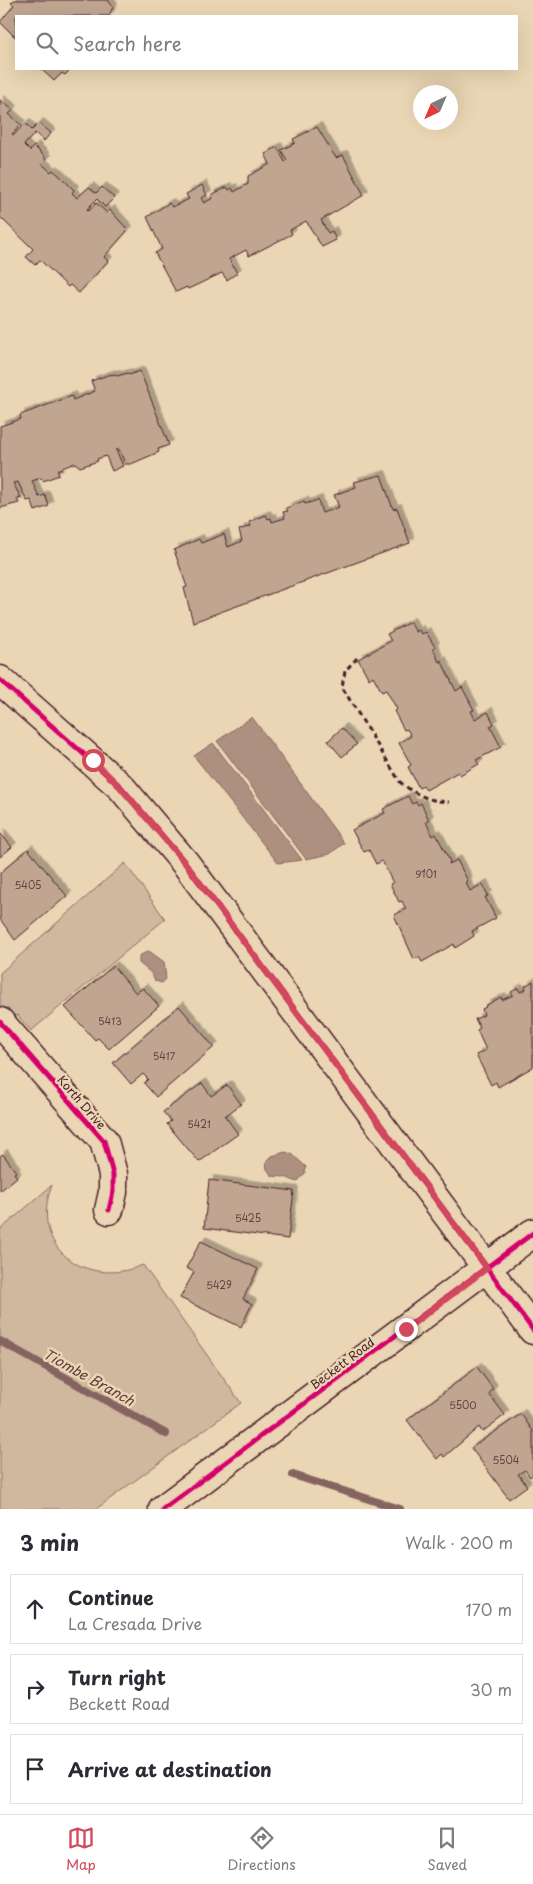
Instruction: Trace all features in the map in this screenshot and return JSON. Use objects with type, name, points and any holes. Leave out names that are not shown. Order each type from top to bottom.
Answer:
[{"type":"street","points":[[2,686],[120,787],[186,864],[533,1330]]},
{"type":"street","name":"Korth Drive","points":[[0,1022],[104,1141],[113,1174],[113,1192],[108,1210]]},
{"type":"street","name":"Beckett Road","points":[[162,1509],[533,1233]]},
{"type":"path","points":[[357,658],[344,671],[342,687],[400,782],[413,793],[432,802],[449,802]]},
{"type":"shaded area","points":[[252,717],[344,843],[330,854],[306,859],[217,741]]},
{"type":"shaded area","points":[[213,743],[302,860],[278,863],[194,756]]},
{"type":"shaded area","points":[[125,863],[165,919],[31,1031],[17,1015],[0,1029],[0,973]]},
{"type":"shaded area","points":[[149,951],[164,962],[166,979],[162,983],[155,981],[151,973],[139,963],[139,956]]},
{"type":"shaded area","points":[[285,1152],[292,1154],[306,1167],[305,1173],[297,1182],[285,1177],[272,1176],[267,1169],[266,1162],[272,1156]]},
{"type":"shaded area","points":[[52,1185],[47,1208],[48,1227],[55,1244],[67,1258],[83,1267],[101,1271],[122,1271],[143,1265],[241,1403],[96,1509],[0,1509],[0,1230]]},
{"type":"building","points":[[14,0],[108,0],[113,7],[109,15],[15,15],[15,37],[0,22],[14,5],[11,3]]},
{"type":"building","points":[[42,70],[70,70],[65,75],[62,73],[54,81]]},
{"type":"building","points":[[0,100],[13,110],[9,114],[21,125],[12,134],[14,135],[25,123],[32,130],[39,123],[51,133],[44,141],[35,133],[24,145],[30,151],[34,146],[43,155],[46,160],[42,164],[51,172],[53,170],[61,177],[74,190],[72,193],[77,198],[89,187],[96,193],[102,187],[114,198],[105,207],[97,199],[87,209],[89,211],[96,203],[107,213],[110,210],[128,230],[104,257],[108,261],[79,293],[70,285],[68,287],[40,260],[35,265],[26,257],[33,249],[0,217]]},
{"type":"building","points":[[317,127],[336,158],[343,155],[364,195],[321,220],[328,233],[332,231],[336,240],[322,247],[306,221],[290,230],[292,234],[249,256],[246,250],[229,259],[237,273],[227,280],[222,273],[188,289],[187,287],[176,292],[155,253],[162,249],[147,217],[169,203],[172,207],[189,199],[186,194],[202,185],[207,195],[201,198],[204,203],[213,198],[211,195],[227,187],[229,190],[232,188],[234,192],[248,184],[248,176],[270,164],[265,154],[277,147],[285,162],[287,160],[281,150],[295,143],[293,139]]},
{"type":"building","points":[[140,371],[169,445],[158,449],[159,452],[131,464],[125,464],[119,449],[116,450],[123,466],[112,471],[106,456],[80,467],[75,463],[57,470],[59,475],[43,481],[41,478],[32,481],[39,497],[45,495],[49,506],[35,511],[31,500],[27,501],[18,482],[13,483],[21,498],[17,499],[19,503],[0,508],[0,426],[21,419],[20,415],[72,396],[73,400],[95,391],[91,381],[108,375],[116,374],[117,376],[128,373],[129,375]]},
{"type":"building","points":[[381,475],[393,509],[397,508],[410,543],[193,622],[184,588],[187,587],[174,550],[199,539],[201,543],[224,534],[228,547],[242,541],[239,530],[251,526],[249,522],[266,515],[268,519],[271,518],[272,522],[285,518],[283,512],[288,511],[286,508],[304,501],[305,504],[318,500],[322,513],[339,507],[334,495],[356,487],[354,482]]},
{"type":"building","points":[[410,622],[416,632],[419,630],[422,634],[426,632],[435,647],[433,648],[439,662],[441,660],[456,691],[462,687],[474,710],[471,711],[475,719],[488,712],[494,724],[490,726],[501,747],[476,760],[479,764],[460,775],[458,772],[426,790],[423,786],[419,788],[408,767],[411,765],[399,743],[411,736],[407,729],[404,730],[394,711],[397,709],[386,690],[382,692],[373,676],[369,679],[358,659],[391,641],[387,634]]},
{"type":"building","points":[[342,728],[357,744],[342,757],[328,741]]},
{"type":"building","points":[[408,796],[412,804],[416,802],[418,805],[421,803],[429,820],[426,822],[433,836],[436,834],[450,861],[449,864],[457,860],[468,881],[466,883],[470,891],[483,884],[488,896],[485,897],[496,918],[472,931],[474,936],[455,948],[454,944],[422,962],[419,957],[414,959],[394,915],[406,909],[402,901],[399,902],[390,884],[393,883],[382,861],[376,864],[369,850],[364,852],[352,830],[385,813],[383,809]]},
{"type":"building","points":[[0,833],[12,847],[0,857]]},
{"type":"building","points":[[28,849],[67,896],[15,940],[0,919],[0,873]]},
{"type":"building","points":[[113,966],[136,993],[143,988],[159,1006],[109,1049],[98,1038],[95,1040],[65,1007]]},
{"type":"building","points":[[533,981],[533,1067],[498,1087],[496,1082],[491,1085],[476,1055],[486,1050],[477,1030],[480,1028],[475,1019],[484,1015],[482,1009],[485,1006],[501,997],[502,1000],[513,995],[511,992],[518,988],[520,992],[526,989],[525,986]]},
{"type":"building","points":[[179,1006],[214,1047],[156,1097],[144,1083],[148,1079],[143,1074],[131,1084],[113,1063]]},
{"type":"building","points":[[202,1083],[211,1096],[227,1085],[241,1104],[225,1116],[238,1134],[199,1162],[167,1124],[171,1121],[163,1112]]},
{"type":"building","points":[[3,1154],[16,1172],[14,1173],[17,1177],[0,1191],[0,1156]]},
{"type":"building","points":[[209,1180],[294,1191],[288,1239],[204,1228]]},
{"type":"building","points":[[201,1241],[258,1269],[243,1299],[252,1304],[241,1327],[180,1298],[194,1272],[186,1268]]},
{"type":"building","points":[[477,1367],[493,1389],[489,1394],[505,1415],[482,1432],[479,1427],[444,1457],[442,1454],[437,1459],[407,1420]]},
{"type":"building","points":[[521,1414],[533,1431],[533,1474],[530,1477],[525,1470],[518,1474],[527,1486],[509,1499],[471,1448]]},
{"type":"waterway","name":"Tiombe Branch","points":[[0,1341],[166,1434]]},
{"type":"waterway","name":"Tiombe Branch","points":[[293,1475],[400,1509]]},
{"type":"cycle path","points":[[0,680],[121,787],[186,864],[533,1330]]},
{"type":"cycle path","points":[[0,1022],[104,1141],[113,1174],[113,1192],[109,1210]]},
{"type":"cycle path","points":[[163,1509],[533,1233]]},
{"type":"route","points":[[93,760],[120,787],[186,864],[487,1268],[406,1329]]}]
